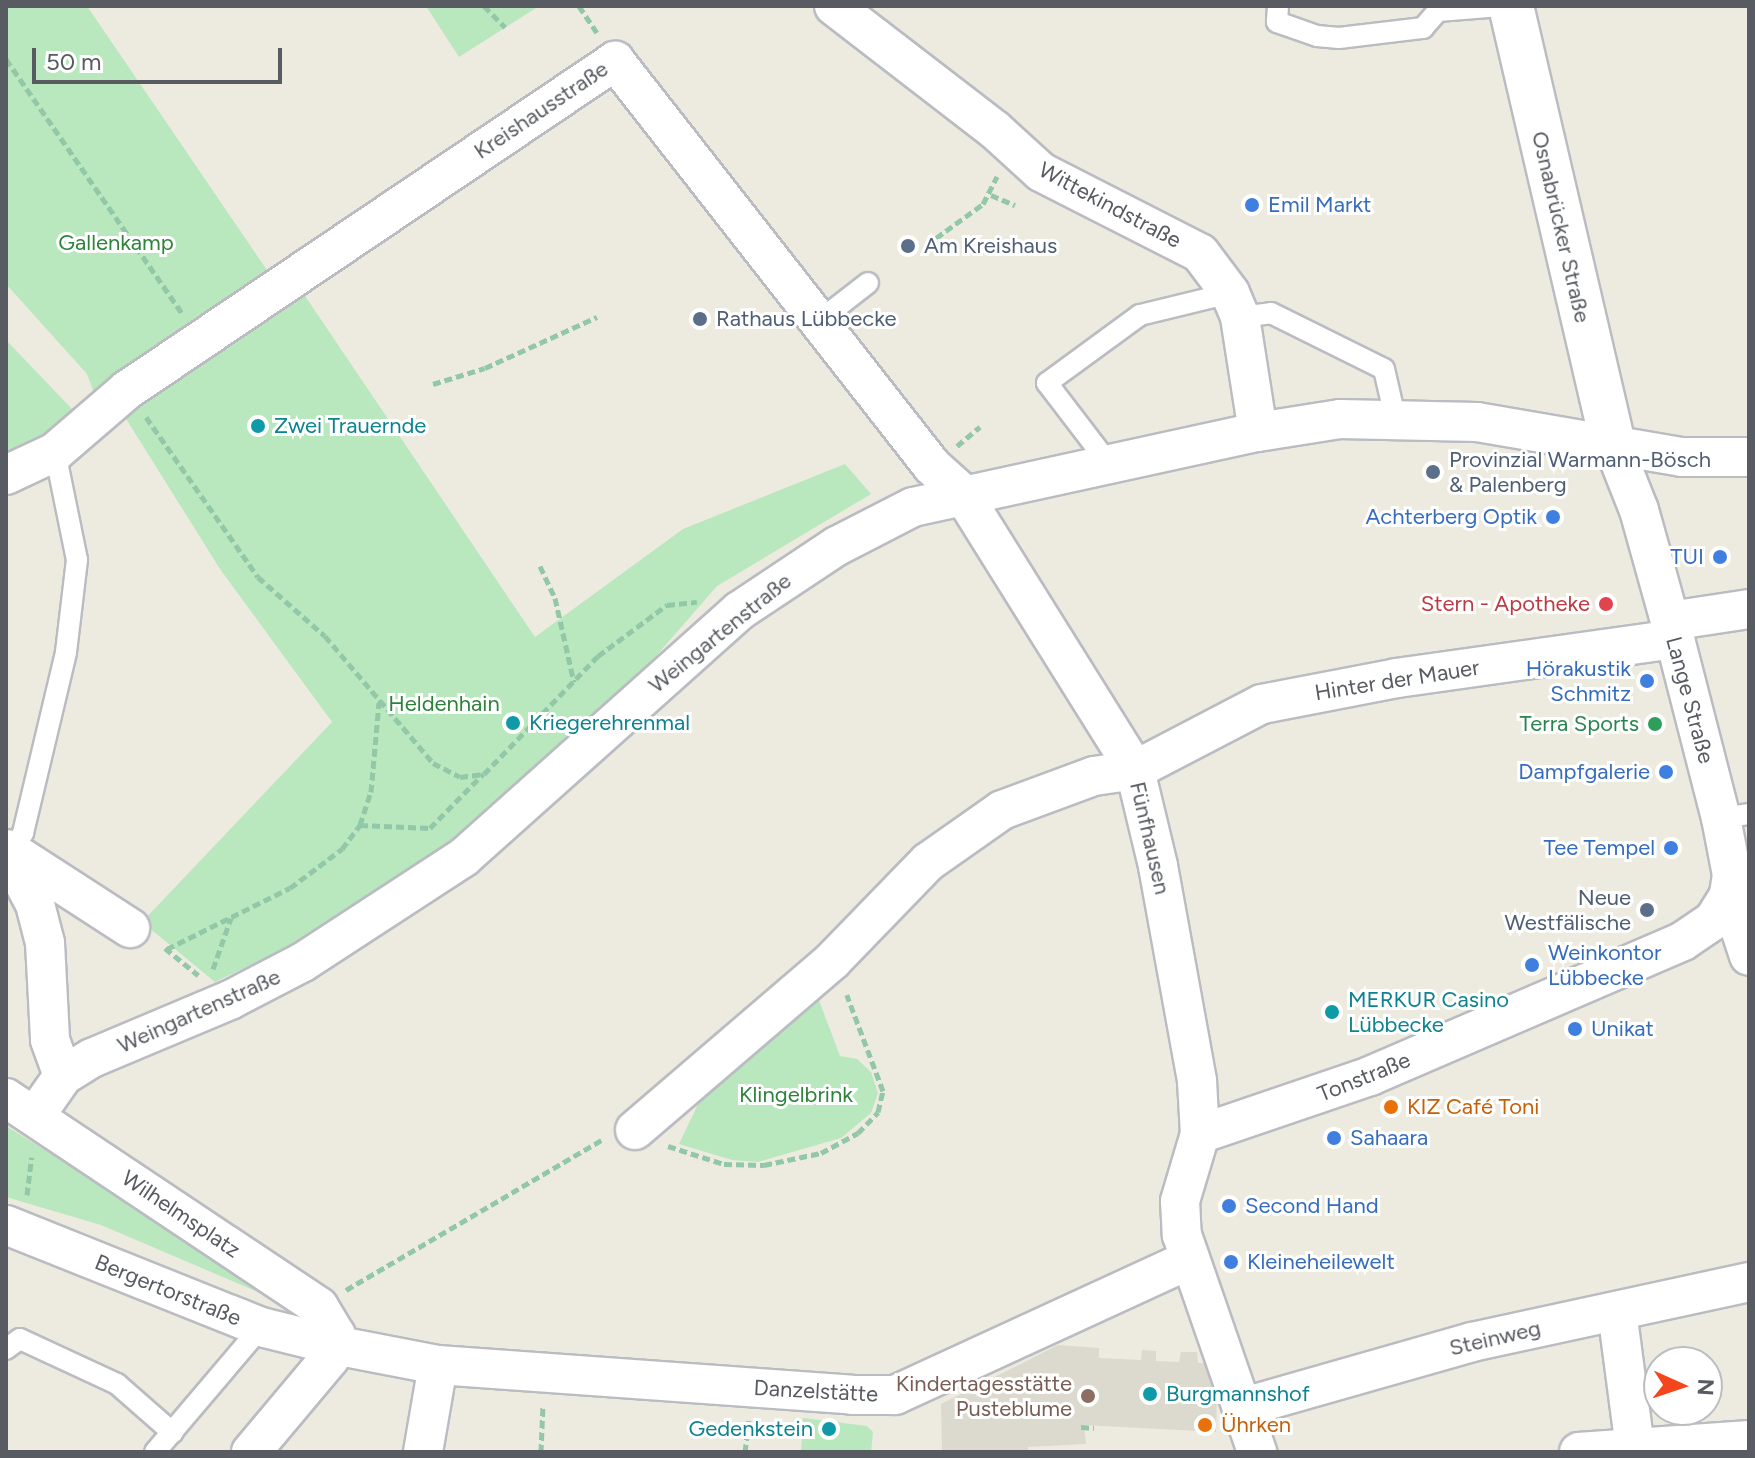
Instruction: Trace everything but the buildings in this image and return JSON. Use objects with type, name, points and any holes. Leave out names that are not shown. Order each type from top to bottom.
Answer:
[{"type":"street","name":"Wittekindstraße","points":[[834,6],[995,130],[1041,172],[1200,253],[1235,305],[1258,432]]},
{"type":"street","name":"Osnabrücker Straße","points":[[1511,6],[1614,447]]},
{"type":"street","name":"Kreishausstraße","points":[[6,475],[55,452],[127,390],[615,61],[932,466],[962,493]]},
{"type":"street","name":"Weingartenstraße","points":[[20,1107],[92,1058],[220,992],[356,932],[464,857],[664,674],[779,582],[913,507],[962,493],[1258,432],[1395,417],[1477,422],[1681,457],[1749,457]]},
{"type":"street","name":"Lange Straße","points":[[1614,447],[1639,510],[1672,630],[1735,816],[1729,895],[1749,956]]},
{"type":"street","name":"Fünfhausen","points":[[962,493],[1135,770],[1179,974],[1200,1134]]},
{"type":"street","name":"Hinter der Mauer","points":[[1135,770],[1262,704],[1672,630],[1749,609]]},
{"type":"street","points":[[635,1130],[832,961],[928,862],[1002,810],[1094,776],[1135,770]]},
{"type":"street","points":[[9,850],[130,928]]},
{"type":"street","points":[[9,850],[45,943],[50,1040],[63,1076]]},
{"type":"street","name":"Tonstraße","points":[[1200,1134],[1370,1076],[1683,941],[1713,921],[1729,895]]},
{"type":"street","name":"Wilhelmsplatz","points":[[20,1107],[319,1307]]},
{"type":"street","points":[[1200,1134],[1180,1201],[1189,1260],[1244,1407],[1257,1452]]},
{"type":"street","name":"Bergertorstraße","points":[[16,1214],[261,1327],[334,1345]]},
{"type":"street","name":"Danzelstätte","points":[[334,1345],[438,1365],[895,1395],[1189,1260]]},
{"type":"street","name":"Steinweg","points":[[1244,1407],[1398,1360],[1749,1282]]},
{"type":"street","points":[[251,1452],[330,1358],[336,1335],[319,1307]]},
{"type":"street","points":[[1617,1311],[1635,1447]]},
{"type":"street","points":[[423,1452],[438,1365]]},
{"type":"street","points":[[1579,1452],[1749,1440]]},
{"type":"lane","points":[[1278,6],[1277,22],[1317,36],[1339,38],[1423,28],[1438,11],[1501,6]]},
{"type":"lane","points":[[819,321],[868,283]]},
{"type":"lane","points":[[1109,464],[1047,383],[1140,315],[1235,305],[1271,313],[1384,369],[1395,417]]},
{"type":"lane","points":[[9,850],[23,833],[66,652],[77,560],[55,452]]},
{"type":"lane","points":[[155,1452],[261,1327]]},
{"type":"lane","points":[[6,1349],[20,1339],[117,1384],[173,1433]]},
{"type":"path","points":[[484,6],[505,27]]},
{"type":"path","points":[[6,59],[202,340]]},
{"type":"path","points":[[936,238],[991,195],[995,182]]},
{"type":"path","points":[[991,195],[1015,205]]},
{"type":"path","points":[[433,384],[485,368],[597,317]]},
{"type":"path","points":[[127,390],[258,577],[325,636],[433,763],[460,777],[484,774]]},
{"type":"path","points":[[962,442],[980,427]]},
{"type":"path","points":[[540,566],[555,598],[574,683]]},
{"type":"path","points":[[360,825],[430,828],[598,656],[667,605],[702,602]]},
{"type":"path","points":[[167,949],[321,868],[360,825],[376,769],[379,701]]},
{"type":"path","points":[[220,992],[231,917]]},
{"type":"path","points":[[130,928],[167,949],[220,992]]},
{"type":"path","points":[[319,1307],[595,1141],[635,1130],[698,1158],[741,1166],[821,1153],[858,1133],[878,1112],[883,1091],[832,961]]},
{"type":"path","points":[[16,1214],[29,1176]]},
{"type":"path","points":[[541,1452],[545,1372]]},
{"type":"path","points":[[1081,1427],[1094,1428]]},
{"type":"shaded area","name":"Kindertagesstätte Pusteblume","points":[[1058,1345],[1099,1348],[1099,1358],[1141,1360],[1142,1350],[1156,1351],[1156,1361],[1179,1362],[1181,1352],[1197,1352],[1198,1363],[1218,1364],[1216,1432],[1084,1425],[1086,1444],[1028,1447],[1028,1452],[942,1452],[941,1404]]},
{"type":"green space","name":"Gallenkamp","points":[[6,6],[87,6],[271,276],[6,463],[6,340],[72,409],[96,398],[87,374],[6,284]]},
{"type":"green space","points":[[426,6],[539,6],[459,57]]},
{"type":"green space","name":"Heldenhain","points":[[297,284],[535,637],[683,529],[845,464],[871,494],[717,586],[629,687],[461,837],[336,924],[215,982],[142,922],[332,722],[220,569],[123,414]]},
{"type":"green space","name":"Klingelbrink","points":[[817,995],[840,1056],[857,1059],[871,1072],[878,1093],[871,1113],[841,1138],[758,1162],[732,1160],[679,1144],[701,1098]]},
{"type":"green space","points":[[6,1126],[217,1256],[272,1298],[101,1225],[6,1197]]},
{"type":"green space","points":[[803,1418],[867,1426],[873,1432],[871,1452],[801,1452]]},
{"type":"place","name":"Emil Markt","points":[[1252,205]]},
{"type":"place","name":"Am Kreishaus","points":[[908,246]]},
{"type":"place","name":"Rathaus Lübbecke","points":[[700,319]]},
{"type":"place","name":"Zwei Trauernde","points":[[258,426]]},
{"type":"place","name":"Provinzial Warmann-Bösch & Palenberg","points":[[1433,472]]},
{"type":"place","name":"Achterberg Optik","points":[[1553,517]]},
{"type":"place","name":"TUI","points":[[1720,557]]},
{"type":"place","name":"Stern - Apotheke","points":[[1606,604]]},
{"type":"place","name":"Hörakustik Schmitz","points":[[1647,681]]},
{"type":"place","name":"Kriegerehrenmal","points":[[513,723]]},
{"type":"place","name":"Terra Sports","points":[[1655,724]]},
{"type":"place","name":"Dampfgalerie","points":[[1666,772]]},
{"type":"place","name":"Tee Tempel","points":[[1671,848]]},
{"type":"place","name":"Neue Westfälische","points":[[1647,910]]},
{"type":"place","name":"Weinkontor Lübbecke","points":[[1532,965]]},
{"type":"place","name":"MERKUR Casino Lübbecke","points":[[1332,1012]]},
{"type":"place","name":"Unikat","points":[[1575,1029]]},
{"type":"place","name":"KIZ Café Toni","points":[[1391,1107]]},
{"type":"place","name":"Sahaara","points":[[1334,1138]]},
{"type":"place","name":"Second Hand","points":[[1229,1206]]},
{"type":"place","name":"Kleineheilewelt","points":[[1231,1262]]},
{"type":"place","name":"Burgmannshof","points":[[1150,1394]]},
{"type":"place","name":"Kindertagesstätte Pusteblume","points":[[1088,1396]]},
{"type":"place","name":"Ührken","points":[[1205,1425]]},
{"type":"place","name":"Gedenkstein","points":[[829,1429]]}]
